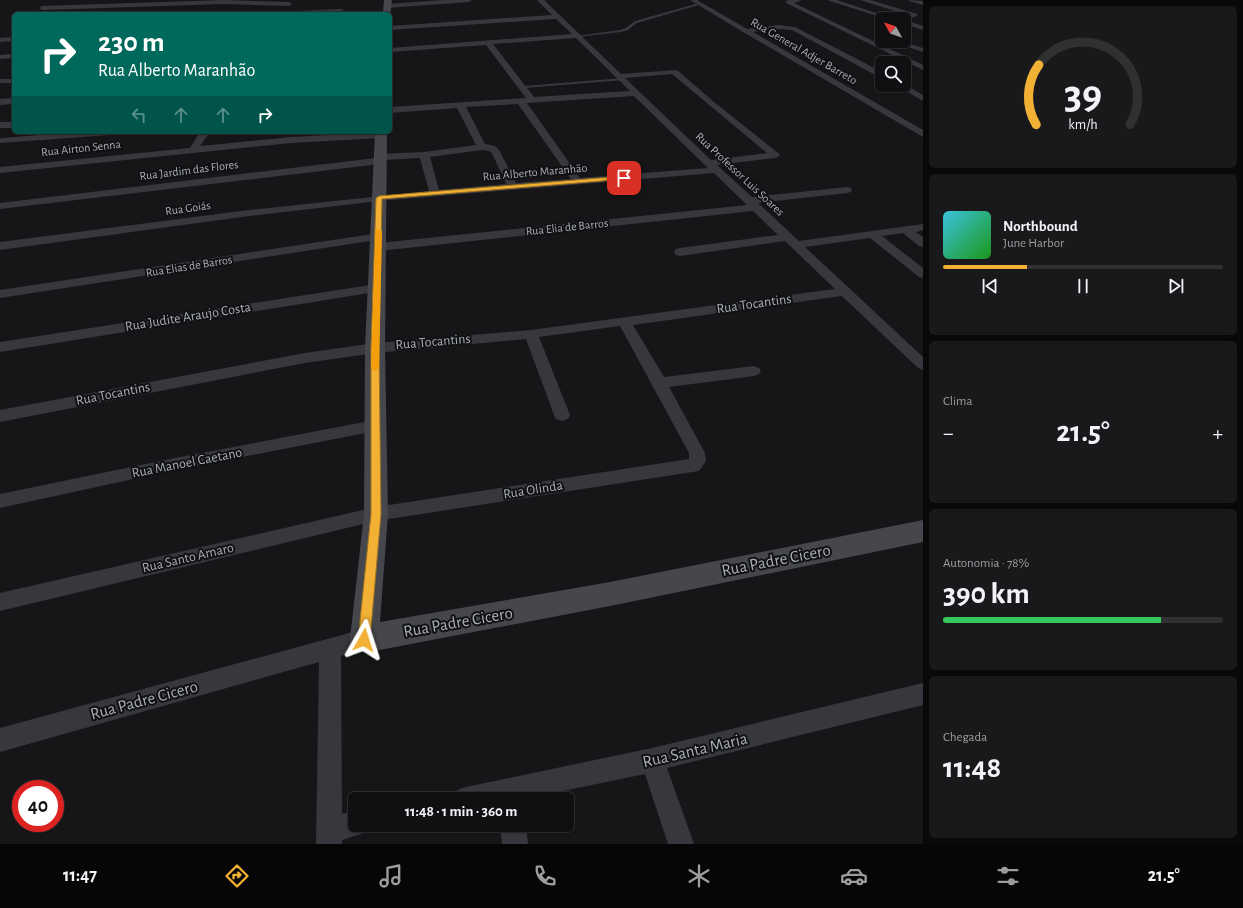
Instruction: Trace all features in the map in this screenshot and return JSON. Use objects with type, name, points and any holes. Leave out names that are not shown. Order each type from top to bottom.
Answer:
[{"type":"street","points":[[129,12],[142,0]]},
{"type":"street","points":[[387,7],[469,0]]},
{"type":"street","name":"Rua Professor Luis Soares","points":[[540,0],[923,365]]},
{"type":"street","points":[[799,0],[788,2],[828,20],[923,68]]},
{"type":"street","points":[[830,0],[856,8],[875,16]]},
{"type":"street","points":[[863,0],[905,12]]},
{"type":"street","points":[[911,0],[923,3]]},
{"type":"street","points":[[42,8],[224,2],[290,2],[288,12]]},
{"type":"street","name":"Rua General Adjer Barreto","points":[[697,2],[923,134]]},
{"type":"street","points":[[843,10],[856,8]]},
{"type":"street","points":[[314,12],[341,11]]},
{"type":"street","points":[[392,28],[558,17]]},
{"type":"street","points":[[828,20],[868,33]]},
{"type":"street","points":[[911,25],[921,29]]},
{"type":"street","points":[[745,30],[779,27],[793,28],[875,71]]},
{"type":"street","points":[[392,50],[489,44],[578,36]]},
{"type":"street","points":[[0,40],[12,39]]},
{"type":"street","points":[[489,44],[524,87],[532,100]]},
{"type":"street","points":[[911,46],[923,50]]},
{"type":"street","points":[[0,57],[12,56]]},
{"type":"street","name":"Rua Alberto Maranhão","points":[[379,198],[578,182],[713,166],[775,155],[711,104],[674,72],[621,78]]},
{"type":"street","points":[[0,82],[12,81]]},
{"type":"street","points":[[911,91],[923,98]]},
{"type":"street","points":[[392,110],[636,93]]},
{"type":"street","points":[[520,100],[578,182]]},
{"type":"street","points":[[0,102],[12,101]]},
{"type":"street","points":[[460,105],[482,147],[492,148],[496,152],[512,187]]},
{"type":"street","points":[[0,125],[12,125]]},
{"type":"street","points":[[1,142],[12,132]]},
{"type":"street","points":[[1,142],[88,134]]},
{"type":"street","points":[[193,150],[204,134]]},
{"type":"street","name":"Rua Airton Senna","points":[[0,170],[193,150],[291,136],[351,134]]},
{"type":"street","points":[[364,640],[376,514],[375,348],[381,134]]},
{"type":"street","name":"Rua Jardim das Flores","points":[[0,206],[482,147]]},
{"type":"street","points":[[424,155],[435,193]]},
{"type":"street","name":"Rua Elia de Barros","points":[[379,242],[753,204],[847,190]]},
{"type":"street","name":"Rua Goiás","points":[[0,246],[249,213],[379,198]]},
{"type":"street","points":[[680,252],[872,234],[923,227]]},
{"type":"street","points":[[905,229],[923,243]]},
{"type":"street","points":[[872,234],[923,274]]},
{"type":"street","name":"Rua Elias de Barros","points":[[0,294],[379,242]]},
{"type":"street","name":"Rua Judite Araujo Costa","points":[[0,347],[377,288]]},
{"type":"street","name":"Rua Tocantins","points":[[0,416],[305,358],[375,348],[531,334],[845,292]]},
{"type":"street","points":[[624,321],[659,383],[754,371]]},
{"type":"street","points":[[531,334],[562,415]]},
{"type":"street","name":"Rua Olinda","points":[[376,514],[690,466],[698,462],[697,453],[659,383]]},
{"type":"street","name":"Rua Manoel Caetano","points":[[0,501],[375,426]]},
{"type":"street","name":"Rua Santo Amaro","points":[[0,602],[376,514]]},
{"type":"street","name":"Rua Padre Cicero","points":[[0,740],[364,640],[602,596],[923,531]]},
{"type":"street","points":[[330,650],[329,837],[348,828]]},
{"type":"street","name":"Rua Santa Maria","points":[[519,792],[923,694]]},
{"type":"street","points":[[652,760],[681,844]]},
{"type":"street","points":[[514,832],[515,844]]},
{"type":"lane","points":[[578,36],[627,29],[636,22],[697,2]]},
{"type":"lane","points":[[524,87],[621,78]]},
{"type":"slow traffic","points":[[375,368],[379,231]]},
{"type":"route","points":[[364,640],[376,514],[375,348],[379,247],[379,198],[624,178]]}]
